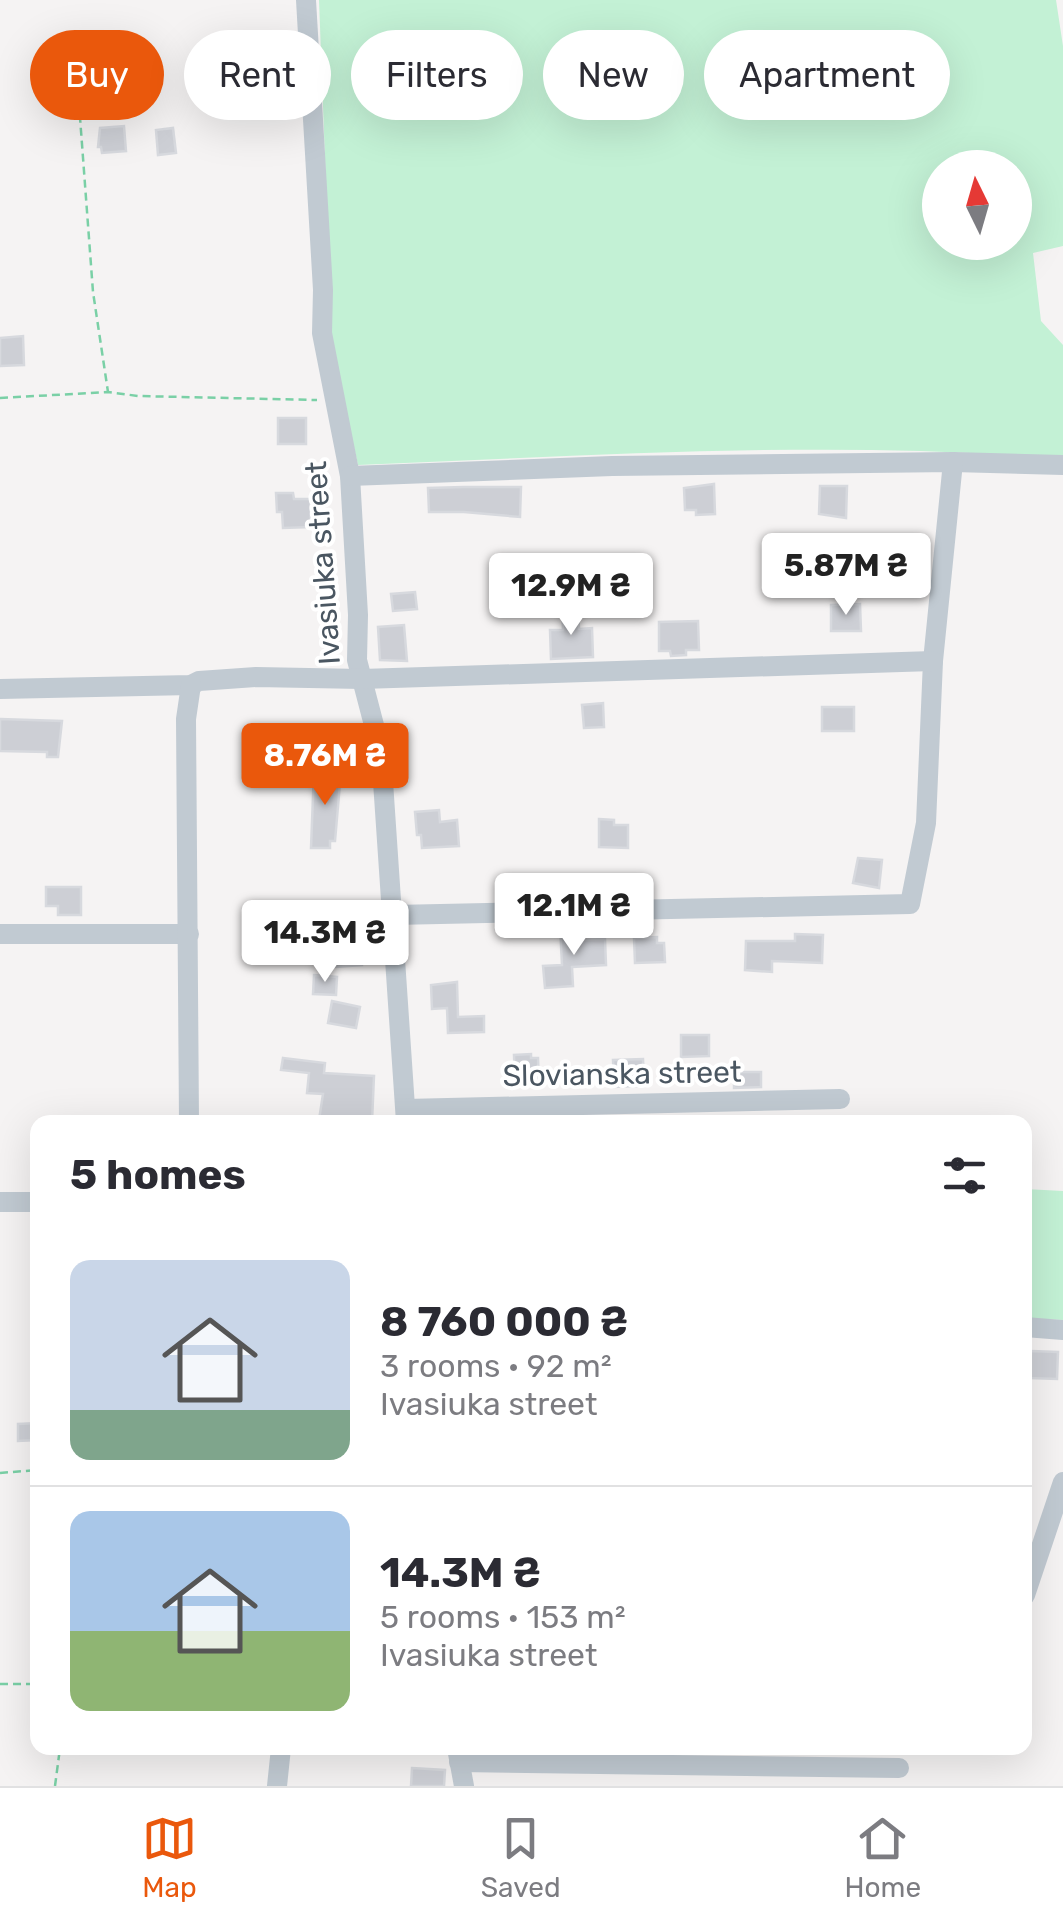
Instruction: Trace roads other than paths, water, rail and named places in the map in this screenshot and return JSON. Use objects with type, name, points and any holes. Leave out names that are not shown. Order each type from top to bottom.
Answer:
[{"type":"street","name":"Ivasiuka street","points":[[306,0],[323,290],[322,332],[350,476],[358,615],[356,660],[381,752],[406,1115]]},
{"type":"street","points":[[394,915],[910,904],[926,822],[933,661],[953,462]]},
{"type":"street","points":[[350,476],[612,466],[953,462],[1063,465]]},
{"type":"street","points":[[0,689],[191,685],[256,677],[362,678],[933,661]]},
{"type":"street","points":[[189,1115],[186,719],[191,685]]},
{"type":"street","points":[[0,934],[189,934]]},
{"type":"street","name":"Slovianska street","points":[[498,1115],[682,1113],[840,1099]]},
{"type":"street","points":[[0,1202],[30,1202]]},
{"type":"street","points":[[1032,1328],[1063,1330]]},
{"type":"street","points":[[1032,1574],[1063,1482]]},
{"type":"street","points":[[277,1786],[280,1755]]},
{"type":"street","points":[[464,1786],[458,1755],[899,1768]]}]
